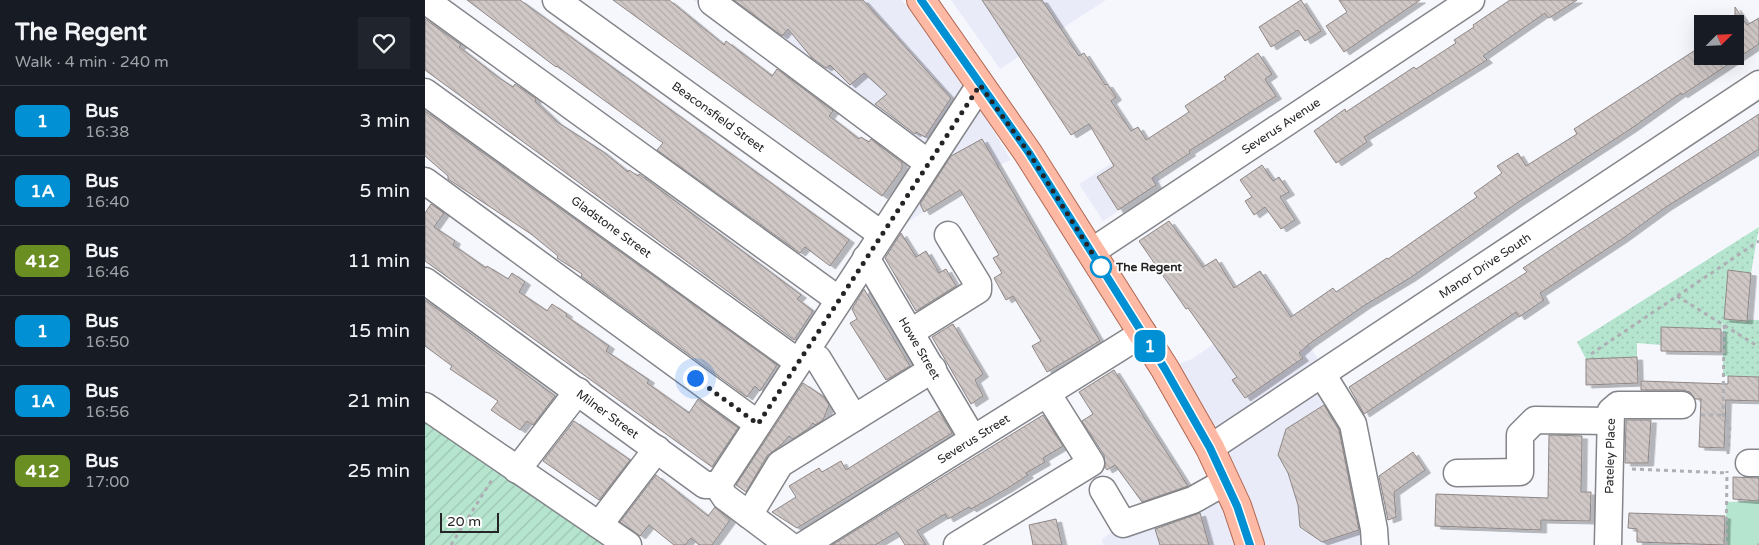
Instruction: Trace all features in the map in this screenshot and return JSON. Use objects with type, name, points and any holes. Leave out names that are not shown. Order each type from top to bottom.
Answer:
[{"type":"main road","points":[[921,0],[1029,153],[1143,333],[1210,448],[1237,506],[1250,545]]},
{"type":"street","points":[[425,0],[839,300]]},
{"type":"street","name":"Severus Avenue","points":[[1091,252],[1471,0]]},
{"type":"street","name":"Beaconsfield Street","points":[[560,1],[881,234]]},
{"type":"street","points":[[712,2],[929,163]]},
{"type":"street","name":"Manor Drive South","points":[[1210,448],[1759,84]]},
{"type":"street","points":[[717,485],[758,424],[808,360],[839,300],[980,85]]},
{"type":"street","name":"Gladstone Street","points":[[425,92],[808,360]]},
{"type":"street","points":[[425,181],[758,424]]},
{"type":"street","points":[[911,332],[978,290],[978,284],[949,235]]},
{"type":"street","name":"Howe Street","points":[[866,258],[973,439]]},
{"type":"street","name":"Milner Street","points":[[425,281],[705,485],[717,485],[725,497],[789,545]]},
{"type":"street","name":"Severus Street","points":[[804,545],[1143,333]]},
{"type":"street","points":[[808,360],[854,418]]},
{"type":"street","points":[[749,515],[780,464],[933,369]]},
{"type":"street","points":[[1322,374],[1353,424],[1375,545]]},
{"type":"street","points":[[507,470],[578,391]]},
{"type":"street","points":[[957,545],[1091,463],[1047,393]]},
{"type":"street","name":"Pateley Place","points":[[1608,545],[1611,411],[1618,405],[1682,405]]},
{"type":"street","points":[[425,406],[507,470],[599,525],[628,545]]},
{"type":"street","points":[[1457,473],[1520,472],[1520,436],[1535,420],[1610,421]]},
{"type":"street","points":[[599,525],[657,449]]},
{"type":"street","points":[[1103,490],[1123,524],[1193,500],[1225,482]]},
{"type":"path","points":[[1591,354],[1759,241]]},
{"type":"path","points":[[1677,296],[1759,347]]},
{"type":"path","points":[[1724,325],[1723,415],[1730,424],[1738,464],[1726,545]]},
{"type":"path","points":[[1609,467],[1738,464]]},
{"type":"path","points":[[452,545],[507,470]]},
{"type":"shaded area","points":[[693,0],[902,0],[976,102],[1011,160],[997,166],[906,223],[903,218],[925,180],[877,131]]},
{"type":"shaded area","points":[[951,0],[1106,0],[1000,69]]},
{"type":"shaded area","points":[[1136,148],[1162,182],[1103,221],[1079,184]]},
{"type":"shaded area","points":[[1279,299],[1326,371],[1375,545],[1103,545],[1102,539],[1123,524],[1225,482],[1165,369],[1192,359]]},
{"type":"green space","points":[[1759,227],[1751,273],[1728,271],[1724,319],[1759,320],[1759,377],[1723,376],[1723,322],[1721,329],[1662,327],[1661,345],[1637,343],[1637,357],[1586,359],[1577,342]]},
{"type":"green space","points":[[425,413],[616,545],[425,545]]},
{"type":"green space","points":[[1759,501],[1759,545],[1726,545],[1726,502]]},
{"type":"building","points":[[467,0],[520,0],[849,240],[830,266],[805,247],[800,253],[657,150],[663,143],[556,67]]},
{"type":"building","points":[[613,0],[669,0],[724,45],[726,41],[772,76],[777,69],[833,111],[829,116],[859,139],[861,137],[869,142],[871,139],[902,163],[902,169],[882,196]]},
{"type":"building","points":[[734,0],[863,0],[951,98],[925,137],[916,132],[915,134],[875,104],[887,94],[864,73],[850,85],[830,65],[826,68],[812,58],[788,29],[782,36]]},
{"type":"building","points":[[982,0],[1042,0],[1079,56],[1084,53],[1105,85],[1107,84],[1116,97],[1111,101],[1131,131],[1138,127],[1146,140],[1189,112],[1185,106],[1226,79],[1224,77],[1258,53],[1272,74],[1265,79],[1276,96],[1189,151],[1190,153],[1152,178],[1156,185],[1118,210],[1097,177],[1114,166],[1089,124],[1071,135]]},
{"type":"building","points":[[1301,0],[1321,31],[1305,41],[1298,30],[1271,47],[1259,27]]},
{"type":"building","points":[[1339,0],[1420,0],[1344,52],[1326,26],[1347,12]]},
{"type":"building","points":[[1510,0],[1577,0],[1549,18],[1545,13],[1483,56],[1487,60],[1364,137],[1367,142],[1336,163],[1314,131],[1345,109],[1346,112],[1414,67],[1416,69],[1456,43],[1454,40]]},
{"type":"building","points":[[1735,7],[1740,15],[1735,15]]},
{"type":"building","points":[[1759,18],[1759,44],[1744,54],[1744,20],[1747,25]]},
{"type":"building","points":[[425,19],[461,45],[459,47],[499,78],[513,87],[515,84],[536,99],[535,101],[557,122],[602,151],[628,172],[629,170],[638,176],[639,174],[801,295],[797,299],[813,311],[794,340],[425,70]]},
{"type":"building","points":[[1694,51],[1694,65],[1727,65],[1682,95],[1681,93],[1632,128],[1517,203],[1410,278],[1365,305],[1309,344],[1299,353],[1303,358],[1245,398],[1232,380],[1237,377],[1188,308],[1186,309],[1139,241],[1169,221],[1203,267],[1216,259],[1234,288],[1260,271],[1291,317],[1333,288],[1336,292],[1388,259],[1477,197],[1474,193],[1502,173],[1497,166],[1518,153],[1526,166],[1577,134],[1574,129]]},
{"type":"building","points":[[425,111],[777,365],[760,391],[755,386],[747,397],[581,276],[582,274],[557,258],[558,256],[531,234],[448,179],[448,176],[425,156]]},
{"type":"building","points":[[1759,114],[1759,149],[1666,207],[1622,239],[1540,293],[1544,300],[1519,317],[1516,312],[1364,414],[1349,387],[1527,272],[1523,268]]},
{"type":"building","points":[[982,139],[1100,341],[1047,372],[1032,346],[1041,341],[1013,296],[1006,300],[994,278],[1002,273],[993,258],[999,255],[960,190],[924,212],[920,204],[951,156]]},
{"type":"building","points":[[1262,165],[1273,181],[1279,177],[1289,192],[1280,197],[1295,220],[1281,229],[1265,207],[1254,215],[1245,201],[1252,197],[1240,180]]},
{"type":"building","points":[[431,204],[444,213],[434,227],[455,241],[453,245],[486,268],[487,266],[508,279],[512,273],[525,282],[519,292],[547,311],[552,304],[567,314],[566,316],[609,346],[606,351],[649,380],[647,383],[689,413],[698,399],[738,428],[712,467],[425,261],[425,213]]},
{"type":"building","points":[[901,233],[916,257],[926,251],[939,273],[946,269],[956,286],[916,311],[885,258]]},
{"type":"building","points":[[1728,270],[1751,273],[1747,321],[1724,319]]},
{"type":"building","points":[[864,289],[910,366],[886,380],[850,323],[857,319],[852,309]]},
{"type":"building","points":[[425,300],[555,396],[533,425],[527,421],[520,430],[491,410],[498,401],[450,369],[452,366],[425,346]]},
{"type":"building","points":[[953,324],[983,374],[975,380],[983,396],[971,404],[932,337]]},
{"type":"building","points":[[1661,327],[1721,329],[1721,352],[1661,351]]},
{"type":"building","points":[[1637,357],[1638,383],[1586,385],[1586,359]]},
{"type":"building","points":[[1114,370],[1188,486],[1142,502],[1115,465],[1107,470],[1105,467],[1104,455],[1082,421],[1093,414],[1079,392]]},
{"type":"building","points":[[1728,376],[1759,377],[1759,401],[1726,400],[1724,448],[1699,447],[1701,399],[1695,399],[1690,392],[1682,390],[1641,390],[1641,381],[1728,384]]},
{"type":"building","points":[[803,383],[824,397],[829,405],[823,420],[815,425],[813,423],[793,439],[789,436],[767,456],[746,492],[736,485]]},
{"type":"building","points":[[1324,405],[1339,430],[1359,530],[1322,542],[1300,527],[1298,505],[1288,473],[1278,455],[1286,429]]},
{"type":"building","points":[[939,411],[952,433],[797,528],[772,512],[796,497],[789,486],[819,468],[822,472],[841,461],[846,470]]},
{"type":"building","points":[[1043,415],[1063,446],[1043,458],[1045,462],[1026,473],[1028,475],[1008,488],[971,509],[969,507],[948,519],[945,514],[917,531],[926,545],[905,545],[897,532],[875,545],[832,545]]},
{"type":"building","points":[[1626,420],[1651,420],[1648,463],[1625,463]]},
{"type":"building","points":[[574,421],[630,460],[599,500],[543,461]]},
{"type":"building","points":[[1549,435],[1582,436],[1581,492],[1591,492],[1590,521],[1541,520],[1541,530],[1435,526],[1436,494],[1548,498]]},
{"type":"building","points":[[1413,452],[1425,470],[1394,492],[1396,517],[1388,520],[1379,476]]},
{"type":"building","points":[[656,475],[708,516],[715,507],[730,520],[712,545],[699,545],[691,538],[685,545],[674,545],[649,525],[640,536],[620,522]]},
{"type":"building","points":[[1733,477],[1759,478],[1759,501],[1733,499]]},
{"type":"building","points":[[1200,513],[1209,545],[1160,545],[1155,529]]},
{"type":"building","points":[[1629,513],[1725,516],[1724,545],[1637,542],[1637,529],[1628,528]]},
{"type":"building","points":[[1056,519],[1062,545],[1033,545],[1029,525]]},
{"type":"bus line","name":"1","points":[[921,0],[1029,153],[1165,369],[1210,448],[1237,506],[1250,545]]},
{"type":"place","name":"The Regent","points":[[1101,267]]},
{"type":"route","points":[[695,378],[758,424],[980,85],[1029,153],[1101,267]]}]
